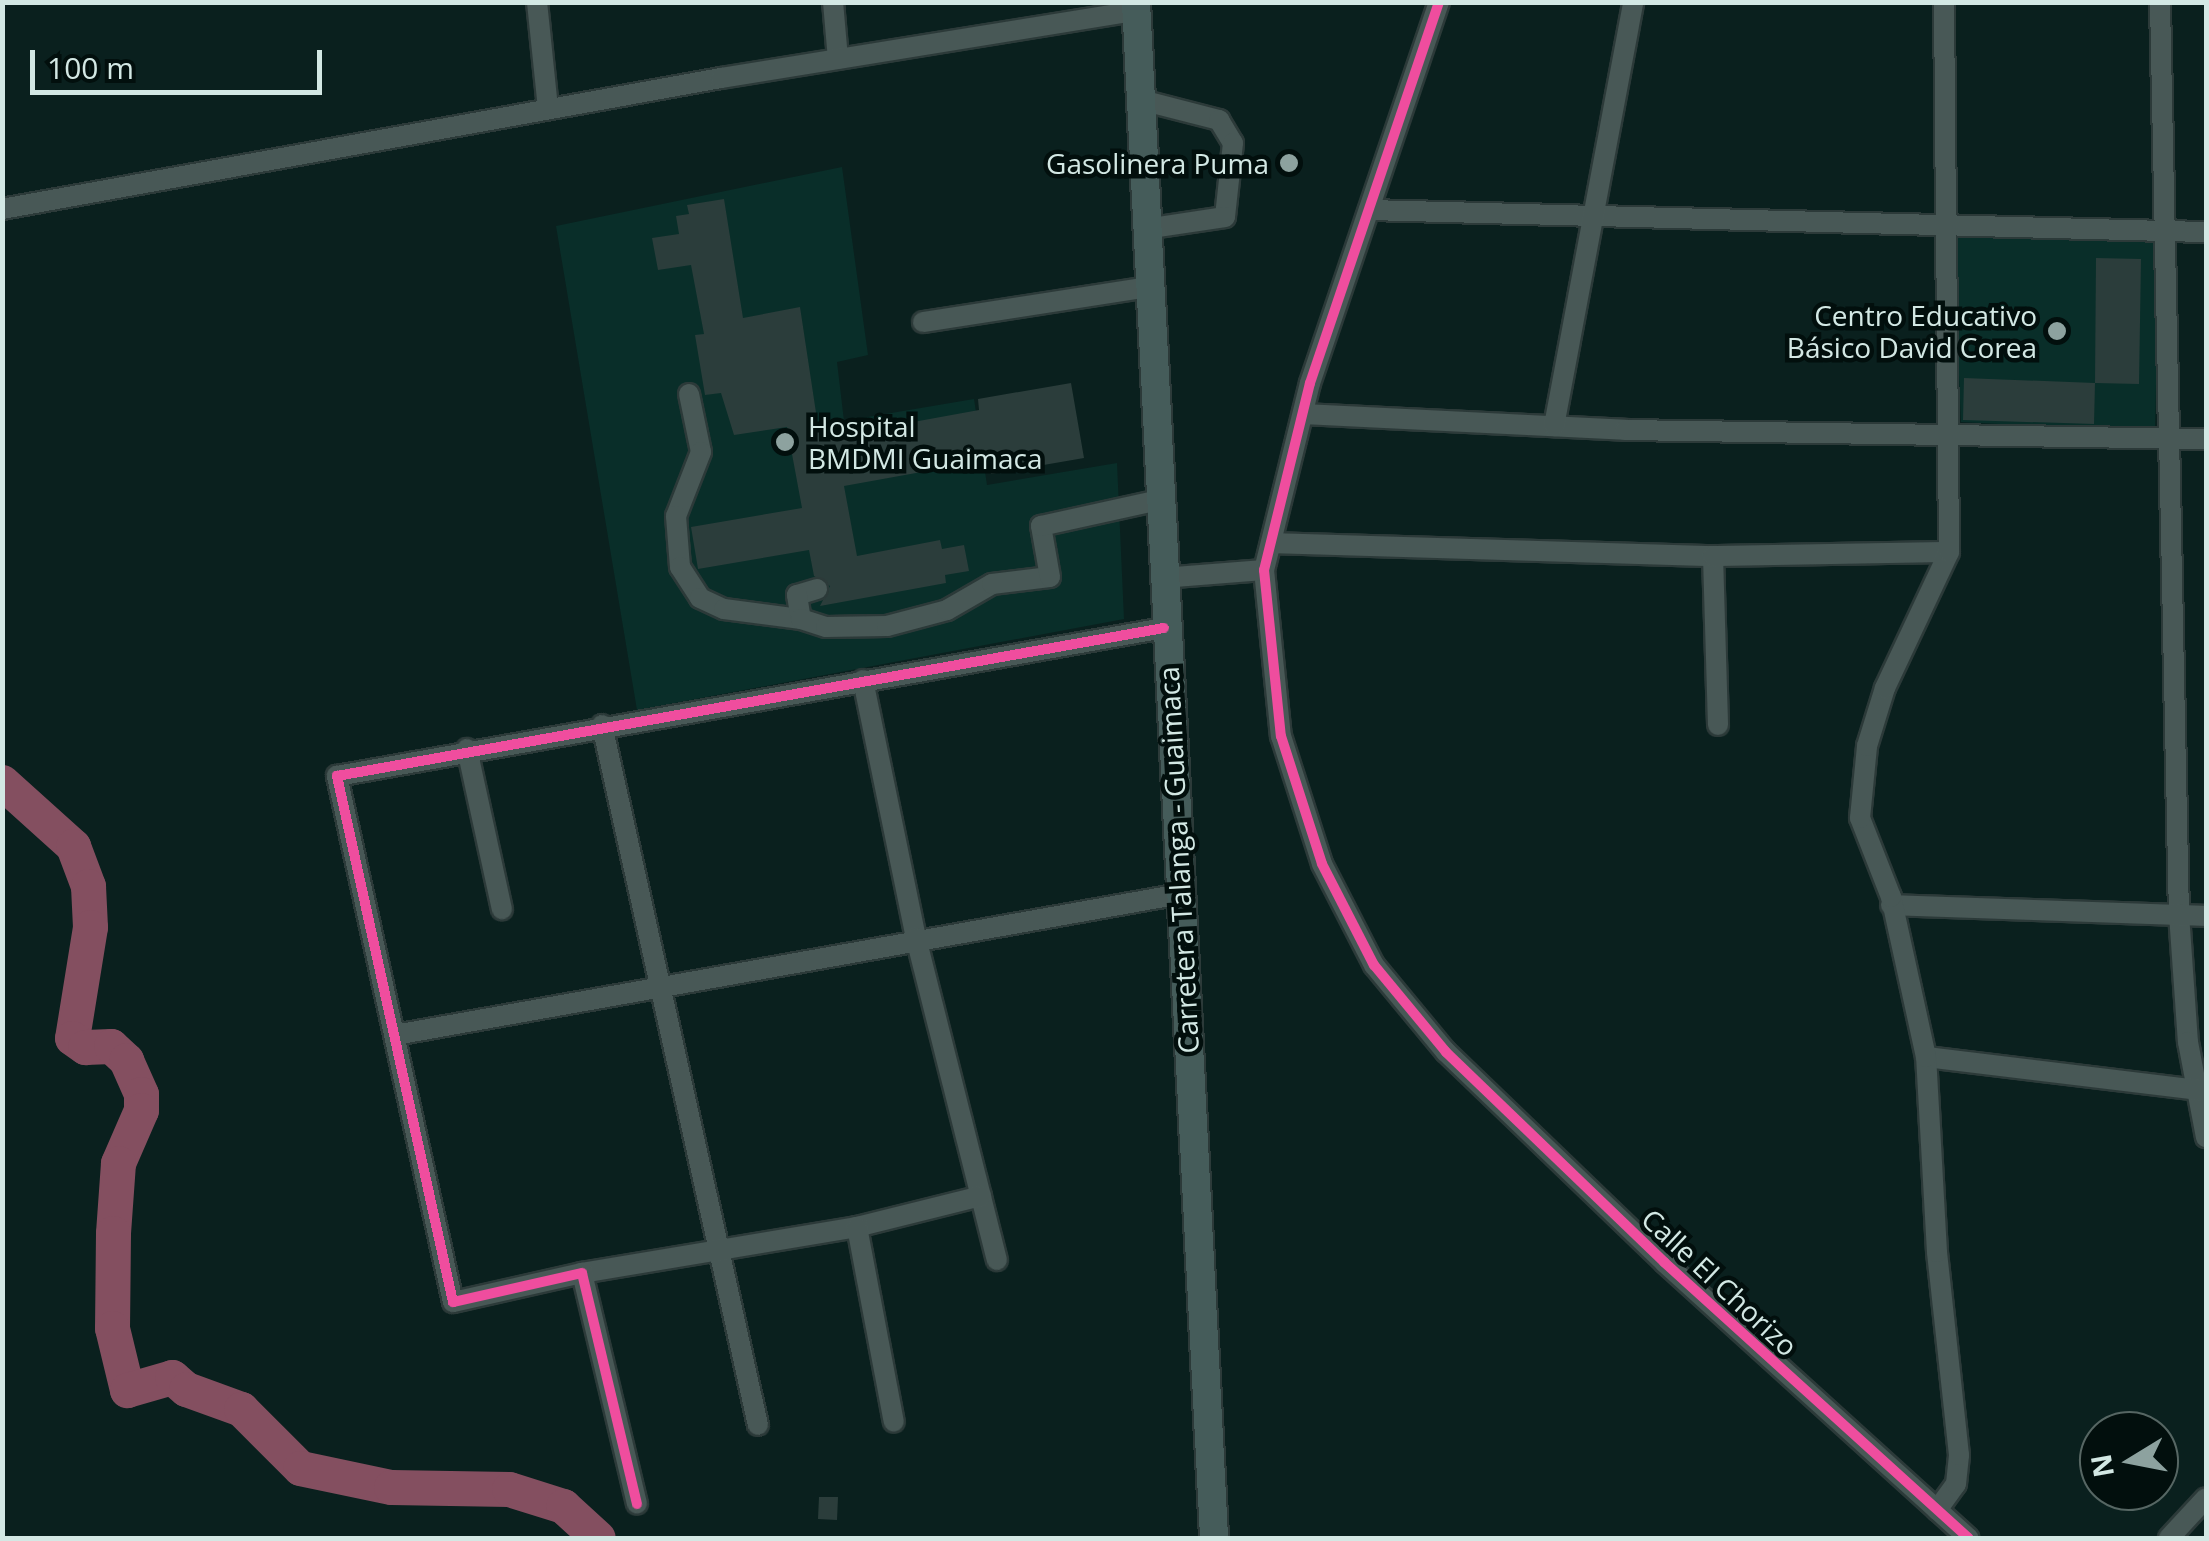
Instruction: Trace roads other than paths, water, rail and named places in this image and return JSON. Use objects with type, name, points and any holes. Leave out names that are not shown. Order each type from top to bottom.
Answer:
[{"type":"main road","name":"Carretera Talanga - Guaimaca","points":[[1136,6],[1164,628],[1214,1538]]},
{"type":"street","points":[[537,2],[548,108]]},
{"type":"street","points":[[832,2],[838,59]]},
{"type":"street","points":[[1162,578],[1264,570],[1303,414],[1440,2]]},
{"type":"street","points":[[1554,426],[1590,216],[1634,2]]},
{"type":"street","points":[[1937,1510],[1956,1484],[1960,1456],[1937,1252],[1926,1057],[1892,905],[1860,818],[1867,746],[1886,688],[1948,552],[1950,226],[1944,2]]},
{"type":"street","points":[[2160,2],[2166,440],[2179,914],[2188,1042],[2202,1090],[2206,1137]]},
{"type":"street","points":[[2,209],[548,108],[1136,6]]},
{"type":"street","points":[[1141,100],[1219,120],[1233,142],[1225,217],[1146,229]]},
{"type":"street","points":[[1369,210],[2206,232]]},
{"type":"street","points":[[923,322],[1149,287]]},
{"type":"street","points":[[689,394],[701,452],[676,516],[680,568],[700,598],[724,609],[801,619],[826,627],[887,626],[947,610],[992,584],[1050,577],[1041,526],[1158,500]]},
{"type":"street","points":[[1303,414],[1554,426],[2206,439]]},
{"type":"street","points":[[1271,543],[1713,556],[1948,552]]},
{"type":"street","points":[[1713,556],[1718,726]]},
{"type":"street","name":"Calle El Chorizo","points":[[1264,570],[1281,736],[1322,864],[1374,964],[1446,1052],[1664,1262],[1968,1538]]},
{"type":"street","points":[[801,619],[797,595],[817,589]]},
{"type":"street","points":[[981,1196],[857,1227],[582,1273],[453,1302],[337,776],[467,749],[1164,628]]},
{"type":"street","points":[[863,680],[916,938],[997,1260]]},
{"type":"street","points":[[602,725],[758,1425]]},
{"type":"street","points":[[467,749],[502,908]]},
{"type":"street","points":[[395,1035],[916,938],[1180,894]]},
{"type":"street","points":[[1892,905],[2206,916]]},
{"type":"street","points":[[1926,1057],[2202,1090]]},
{"type":"street","points":[[857,1227],[894,1422]]},
{"type":"street","points":[[582,1273],[638,1504]]},
{"type":"street","points":[[2169,1538],[2206,1498]]},
{"type":"waterway","points":[[2,782],[73,846],[88,886],[90,927],[72,1038],[85,1047],[111,1046],[126,1060],[141,1094],[141,1110],[118,1163],[113,1233],[112,1328],[127,1390],[172,1377],[186,1389],[241,1409],[300,1468],[391,1487],[509,1489],[563,1506],[598,1538]]},
{"type":"place","name":"Gasolinera Puma","points":[[1289,163]]},
{"type":"place","name":"Centro Educativo Básico David Corea","points":[[2057,331]]},
{"type":"place","name":"Hospital BMDMI Guaimaca","points":[[785,442]]}]
